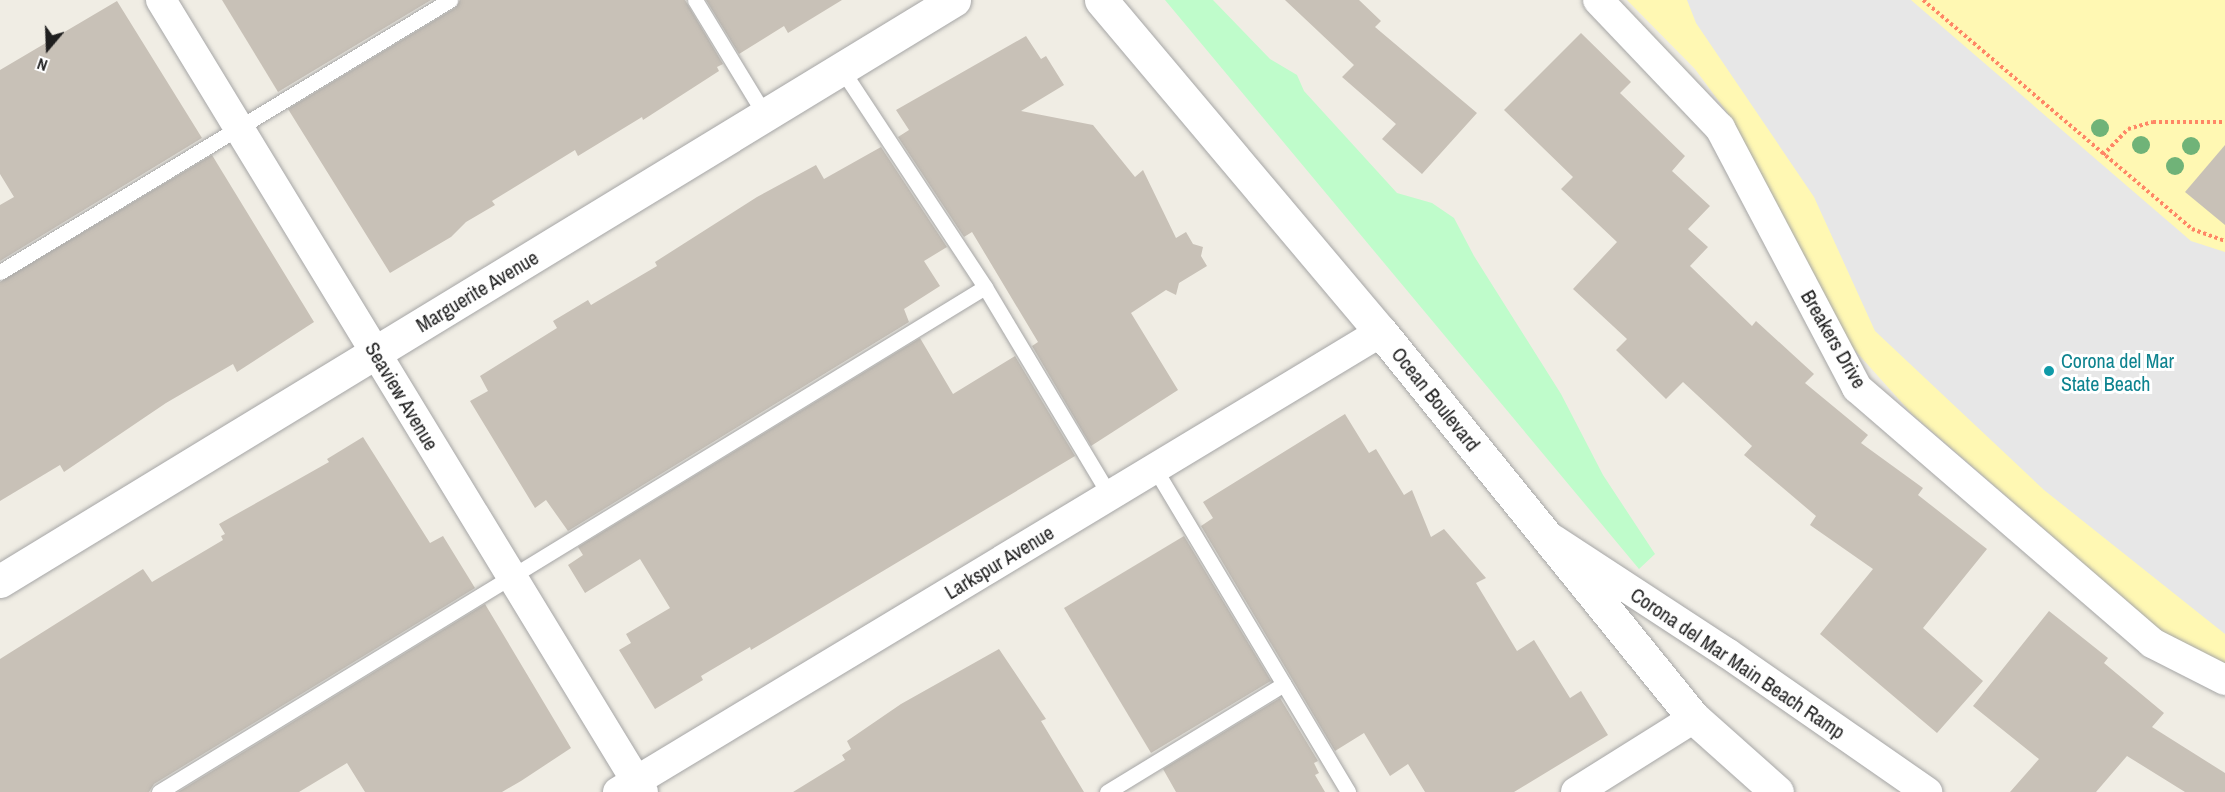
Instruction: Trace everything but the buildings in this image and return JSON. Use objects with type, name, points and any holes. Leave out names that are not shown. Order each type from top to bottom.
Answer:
[{"type":"street","name":"Seaview Avenue","points":[[161,0],[237,129],[376,352],[510,574],[632,788]]},
{"type":"street","name":"Marguerite Avenue","points":[[0,581],[843,70],[954,0]]},
{"type":"street","name":"Ocean Boulevard","points":[[1101,0],[1381,332],[1694,718],[1777,792]]},
{"type":"street","name":"Breakers Drive","points":[[1598,0],[1720,128],[1857,388],[2152,643],[2225,680]]},
{"type":"street","name":"Larkspur Avenue","points":[[632,788],[1381,332]]},
{"type":"street","name":"Corona del Mar Main Beach Ramp","points":[[1548,536],[1727,653],[1927,792]]},
{"type":"street","points":[[1576,792],[1694,718]]},
{"type":"lane","points":[[0,272],[450,0]]},
{"type":"lane","points":[[695,0],[765,116]]},
{"type":"lane","points":[[843,70],[985,287],[1110,496]]},
{"type":"lane","points":[[159,792],[510,574],[985,287]]},
{"type":"lane","points":[[1155,469],[1348,792]]},
{"type":"lane","points":[[1107,792],[1284,684]]},
{"type":"path","points":[[1923,0],[2192,230],[2225,241]]},
{"type":"path","points":[[2102,155],[2128,129],[2153,122],[2225,123]]},
{"type":"sand","name":"Corona del Mar State Beach","points":[[1627,0],[2225,0],[2225,678],[2166,635],[1912,414],[1834,327],[1729,115],[1695,69]]},
{"type":"green space","points":[[1165,0],[1213,0],[1270,59],[1297,75],[1304,91],[1397,193],[1432,203],[1454,218],[1474,256],[1561,394],[1603,475],[1655,554],[1639,569]]},
{"type":"shaded area","name":"Corona del Mar State Beach","points":[[1687,0],[1911,0],[2191,241],[2225,252],[2225,634],[2044,490],[1875,331],[1814,197],[1696,23]]},
{"type":"place","name":"Corona del Mar State Beach","points":[[2049,371]]}]
